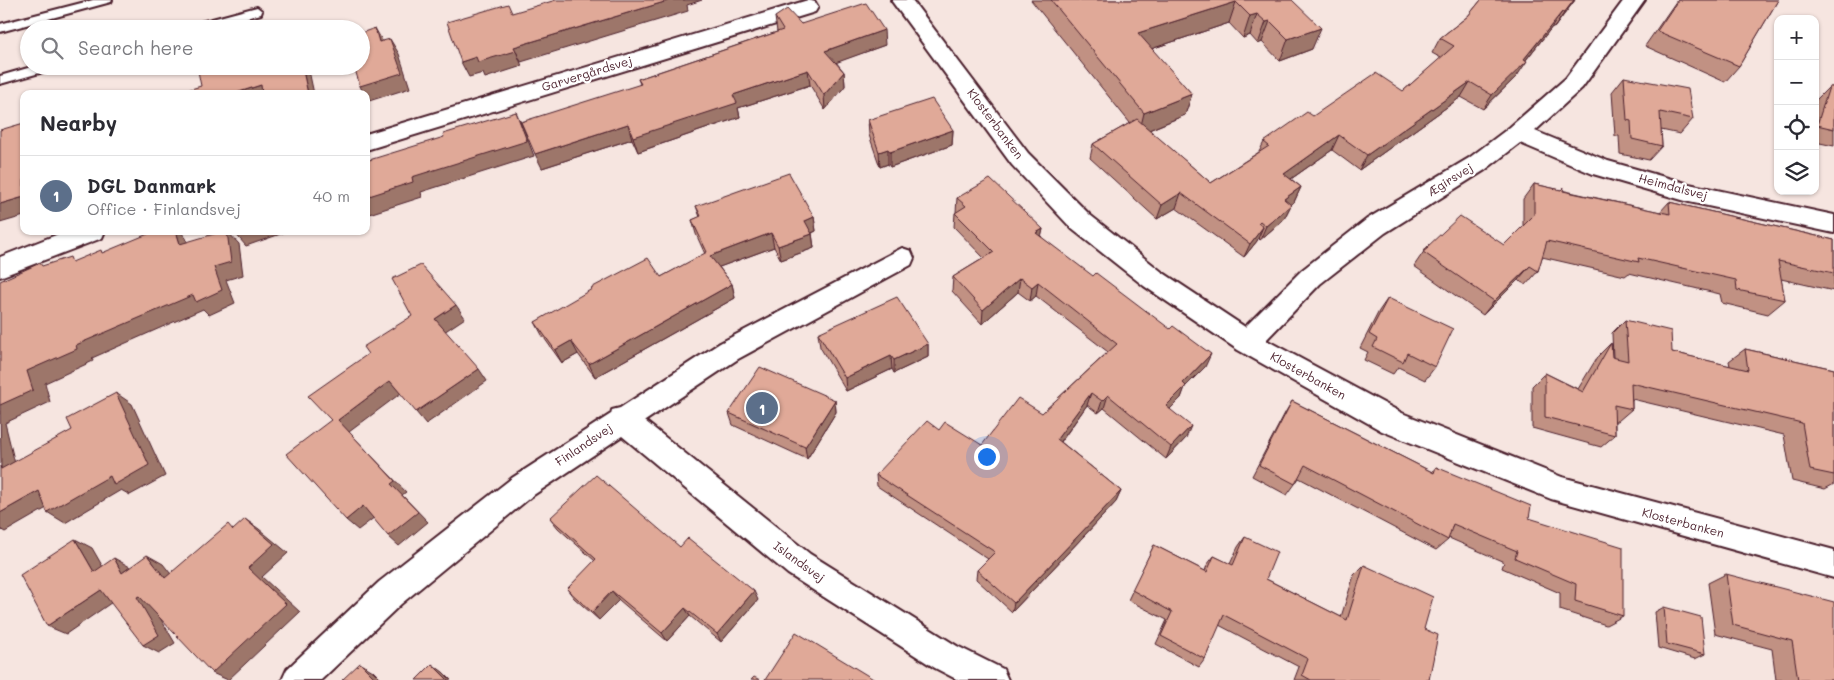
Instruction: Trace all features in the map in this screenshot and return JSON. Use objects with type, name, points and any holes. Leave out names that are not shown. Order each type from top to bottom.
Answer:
[{"type":"street","name":"Klosterbanken","points":[[901,0],[1020,159],[1081,222],[1153,279],[1247,342],[1392,422],[1560,490],[1834,564]]},
{"type":"street","name":"Ægirsvej","points":[[1247,342],[1311,277],[1376,226],[1477,164],[1518,133],[1574,83],[1635,0]]},
{"type":"street","name":"Garvergårdsvej","points":[[370,141],[808,7]]},
{"type":"street","name":"Heimdalsvej","points":[[1518,133],[1601,168],[1689,193],[1834,224]]},
{"type":"street","points":[[0,267],[83,235]]},
{"type":"street","name":"Finlandsvej","points":[[298,680],[390,593],[522,487],[622,419],[729,351],[902,258]]},
{"type":"street","name":"Islandsvej","points":[[622,419],[799,564],[946,657],[992,680]]},
{"type":"lane","points":[[31,20],[107,0]]},
{"type":"lane","points":[[224,20],[257,11]]},
{"type":"lane","points":[[0,28],[20,23]]},
{"type":"lane","points":[[0,80],[20,74]]},
{"type":"building","points":[[556,0],[671,0],[514,47],[516,51],[478,62],[476,57],[461,62],[447,22],[508,4],[512,13]]},
{"type":"building","points":[[1051,0],[1292,0],[1321,28],[1288,39],[1270,21],[1266,22],[1257,14],[1250,16],[1236,2],[1138,33],[1192,94],[1144,113]]},
{"type":"building","points":[[1481,0],[1574,0],[1524,59],[1527,61],[1492,95],[1470,82],[1367,155],[1339,135],[1284,174],[1301,187],[1284,199],[1291,205],[1266,226],[1260,221],[1258,223],[1263,227],[1250,244],[1181,193],[1162,205],[1093,144],[1137,119],[1211,183],[1269,146],[1264,142],[1307,112],[1313,116],[1376,73],[1403,91],[1454,46],[1440,38],[1468,16]]},
{"type":"building","points":[[1678,0],[1778,0],[1739,66],[1657,31]]},
{"type":"building","points":[[866,3],[884,30],[825,51],[844,72],[824,95],[808,70],[733,95],[737,103],[633,137],[628,124],[535,154],[521,122],[641,84],[638,79],[783,30],[775,17],[787,9],[801,24]]},
{"type":"building","points":[[375,28],[379,42],[390,39],[402,73],[360,86],[357,75],[370,75],[370,30]]},
{"type":"building","points":[[199,75],[304,75],[307,90],[262,90],[261,85],[245,90],[188,90],[201,86]]},
{"type":"building","points":[[1624,77],[1688,89],[1693,119],[1660,112],[1662,146],[1632,139],[1631,121],[1627,120]]},
{"type":"building","points":[[1829,87],[1834,87],[1834,129],[1819,125],[1819,119]]},
{"type":"building","points":[[932,99],[953,130],[890,152],[888,149],[879,152],[868,120]]},
{"type":"building","points":[[516,112],[527,141],[412,177],[413,182],[370,196],[370,160],[444,137],[443,134]]},
{"type":"building","points":[[20,124],[20,198],[0,204],[0,130]]},
{"type":"building","points":[[789,173],[814,217],[805,221],[812,234],[778,246],[771,233],[710,256],[732,284],[589,364],[571,341],[555,350],[535,322],[591,288],[648,258],[661,277],[707,252],[692,220],[701,216],[696,206]]},
{"type":"building","points":[[990,179],[1043,229],[1036,233],[1093,276],[1096,273],[1170,329],[1173,326],[1211,354],[1183,383],[1186,386],[1166,406],[1191,426],[1171,447],[1108,395],[1102,401],[1091,393],[1057,439],[1121,491],[1014,603],[977,570],[995,552],[876,475],[927,421],[939,430],[945,422],[982,445],[1018,398],[1042,413],[1117,344],[1038,282],[1032,287],[1020,278],[983,310],[953,277],[994,252],[955,213],[966,206],[957,198]]},
{"type":"building","points":[[1534,184],[1561,190],[1564,187],[1563,191],[1670,214],[1669,202],[1834,240],[1834,273],[1778,261],[1785,300],[1737,290],[1736,280],[1638,258],[1639,262],[1547,241],[1538,271],[1530,266],[1494,301],[1423,252],[1460,216],[1504,245],[1534,215]]},
{"type":"building","points":[[145,235],[177,235],[180,244],[210,235],[228,235],[231,262],[214,267],[222,290],[196,302],[193,295],[76,345],[77,349],[27,371],[33,390],[0,405],[0,281],[40,263],[42,266],[70,257],[72,262],[101,250],[102,253]]},
{"type":"building","points":[[421,265],[456,305],[435,319],[479,369],[416,412],[390,381],[338,420],[395,481],[391,484],[418,512],[388,536],[363,506],[346,520],[286,454],[331,420],[308,396],[368,354],[363,347],[412,316],[392,279]]},
{"type":"building","points":[[897,297],[928,344],[894,360],[891,356],[845,378],[818,333]]},
{"type":"building","points":[[1388,298],[1453,329],[1435,367],[1407,353],[1403,362],[1373,347],[1377,339],[1369,334]]},
{"type":"building","points":[[1625,320],[1671,331],[1672,352],[1748,370],[1745,349],[1834,369],[1834,475],[1810,470],[1802,423],[1631,383],[1632,409],[1614,405],[1615,435],[1545,417],[1545,373],[1583,392],[1611,343],[1612,357],[1628,361]]},
{"type":"building","points":[[760,367],[835,400],[805,447],[729,413]]},
{"type":"building","points":[[116,393],[149,465],[114,485],[110,476],[47,512],[39,491],[0,513],[0,466],[1,469],[72,430],[67,419]]},
{"type":"building","points":[[1292,401],[1434,473],[1436,467],[1531,506],[1529,518],[1623,547],[1623,616],[1575,601],[1576,584],[1515,558],[1517,551],[1453,524],[1448,540],[1305,465],[1295,484],[1259,465]]},
{"type":"building","points":[[596,475],[680,547],[688,538],[754,591],[717,634],[685,608],[662,633],[612,591],[592,612],[567,589],[596,559],[550,518]]},
{"type":"building","points":[[245,519],[274,544],[248,568],[286,604],[212,673],[139,596],[137,597],[159,635],[143,645],[101,590],[47,626],[20,575],[75,539],[94,572],[114,558],[122,573],[147,555],[165,578],[228,524],[233,530]]},
{"type":"building","points":[[1245,537],[1277,552],[1266,579],[1347,620],[1364,565],[1433,597],[1424,629],[1438,635],[1429,680],[1311,680],[1302,675],[1308,659],[1224,615],[1205,659],[1161,636],[1172,612],[1132,590],[1154,545],[1207,572],[1214,556],[1233,565]]},
{"type":"building","points":[[1726,574],[1834,602],[1834,680],[1798,680],[1792,641],[1733,625]]},
{"type":"building","points":[[1664,607],[1701,617],[1705,654],[1667,644]]},
{"type":"building","points":[[796,632],[875,680],[765,680]]},
{"type":"building","points":[[360,663],[377,680],[342,680]]},
{"type":"building","points":[[432,664],[448,680],[416,680]]},
{"type":"place","name":"DGL Danmark","points":[[762,408]]}]
